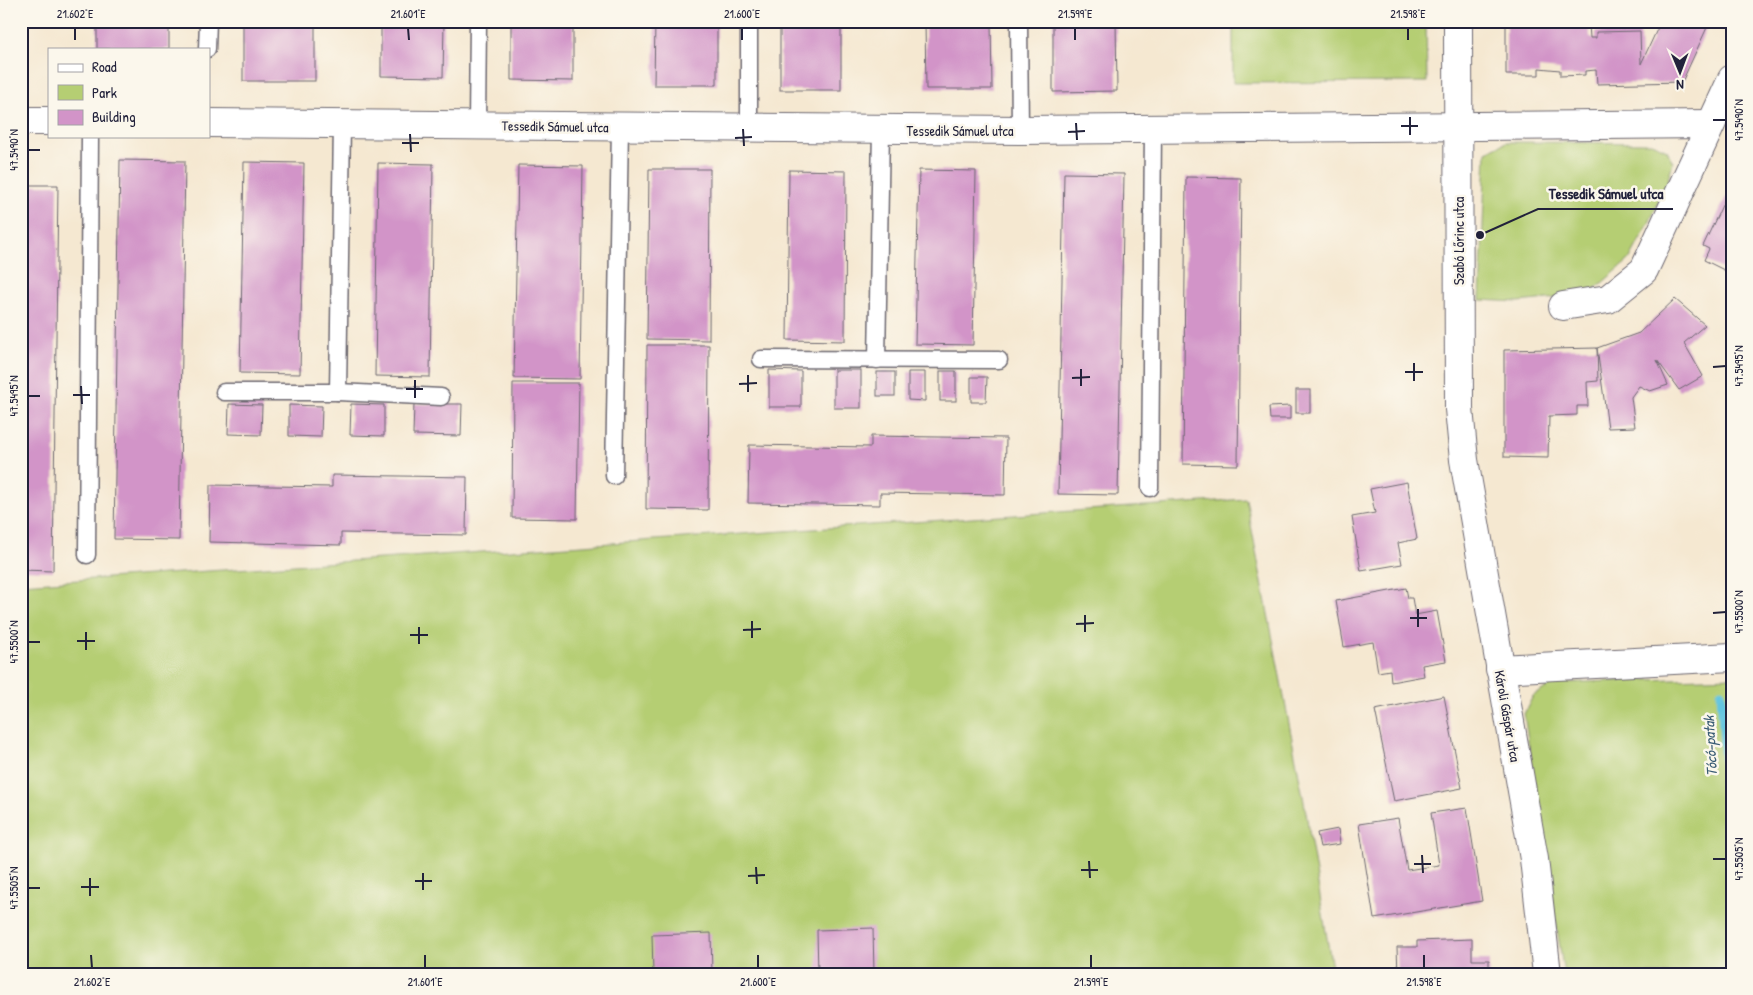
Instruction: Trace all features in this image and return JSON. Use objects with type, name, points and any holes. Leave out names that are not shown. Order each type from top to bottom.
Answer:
[{"type":"street","name":"Szabó Lőrinc utca","points":[[1458,21],[1459,409],[1464,460]]},
{"type":"street","points":[[1563,306],[1608,299],[1644,270],[1732,79]]},
{"type":"street","points":[[21,121],[48,121]]},
{"type":"street","name":"Tessedik Sámuel utca","points":[[210,123],[1020,130],[1711,124]]},
{"type":"street","name":"Károli Gáspár utca","points":[[1464,460],[1534,859],[1546,974]]},
{"type":"street","points":[[1500,669],[1732,657]]},
{"type":"lane","points":[[207,48],[208,21]]},
{"type":"lane","points":[[477,125],[478,21]]},
{"type":"lane","points":[[749,21],[749,128]]},
{"type":"lane","points":[[1019,21],[1020,130]]},
{"type":"lane","points":[[338,392],[342,124]]},
{"type":"lane","points":[[614,476],[620,127]]},
{"type":"lane","points":[[877,360],[881,129]]},
{"type":"lane","points":[[1150,488],[1153,129]]},
{"type":"lane","points":[[87,555],[90,138]]},
{"type":"lane","points":[[761,359],[999,360]]},
{"type":"lane","points":[[224,392],[338,392],[441,397]]},
{"type":"green space","points":[[1426,22],[1427,82],[1233,83],[1233,23]]},
{"type":"green space","points":[[1506,142],[1652,143],[1667,150],[1673,163],[1666,185],[1649,223],[1629,260],[1596,288],[1557,298],[1518,302],[1480,300],[1486,152]]},
{"type":"green space","points":[[1246,499],[1305,807],[1333,974],[21,974],[21,584]]},
{"type":"green space","points":[[1732,677],[1732,974],[1564,974],[1524,714],[1533,696],[1554,683]]},
{"type":"building","points":[[97,21],[169,21],[169,48],[97,48]]},
{"type":"building","points":[[243,21],[315,21],[315,81],[243,81]]},
{"type":"building","points":[[381,21],[444,21],[443,77],[381,76]]},
{"type":"building","points":[[511,21],[573,21],[573,81],[511,80]]},
{"type":"building","points":[[655,21],[717,21],[717,85],[654,85]]},
{"type":"building","points":[[780,21],[841,21],[841,90],[780,90]]},
{"type":"building","points":[[925,21],[991,21],[992,89],[926,89]]},
{"type":"building","points":[[1053,21],[1116,21],[1117,91],[1053,92]]},
{"type":"building","points":[[1506,21],[1550,21],[1550,25],[1559,25],[1559,21],[1585,21],[1585,24],[1589,24],[1590,38],[1596,38],[1596,32],[1640,31],[1641,64],[1661,21],[1710,21],[1682,82],[1597,84],[1596,70],[1585,71],[1585,75],[1560,76],[1560,70],[1539,68],[1539,75],[1506,75]]},
{"type":"building","points":[[120,160],[185,161],[179,540],[114,539]]},
{"type":"building","points":[[244,162],[304,163],[300,374],[240,373]]},
{"type":"building","points":[[378,163],[433,164],[430,377],[375,376]]},
{"type":"building","points":[[518,165],[583,166],[580,379],[514,378]]},
{"type":"building","points":[[649,169],[710,169],[709,340],[647,339]]},
{"type":"building","points":[[789,170],[846,171],[845,341],[787,340]]},
{"type":"building","points":[[919,170],[976,171],[973,345],[915,344]]},
{"type":"building","points":[[1064,173],[1124,174],[1118,495],[1058,494]]},
{"type":"building","points":[[1186,177],[1241,178],[1238,465],[1183,464]]},
{"type":"building","points":[[21,185],[58,185],[53,571],[21,570]]},
{"type":"building","points":[[1726,197],[1732,200],[1732,274],[1704,260],[1709,249],[1703,246]]},
{"type":"building","points":[[1675,299],[1705,325],[1684,343],[1703,376],[1679,390],[1657,360],[1668,385],[1650,391],[1639,386],[1631,397],[1635,427],[1608,428],[1597,348],[1639,333]]},
{"type":"building","points":[[647,345],[709,345],[708,510],[646,509]]},
{"type":"building","points":[[1597,348],[1598,381],[1587,382],[1588,406],[1577,406],[1577,415],[1549,416],[1548,458],[1504,457],[1504,350]]},
{"type":"building","points":[[769,370],[801,371],[801,407],[769,407]]},
{"type":"building","points":[[834,370],[861,370],[861,408],[834,408]]},
{"type":"building","points":[[940,371],[956,371],[956,401],[940,401]]},
{"type":"building","points":[[877,372],[895,372],[895,396],[877,396]]},
{"type":"building","points":[[908,372],[925,372],[925,401],[908,400]]},
{"type":"building","points":[[971,377],[987,377],[986,402],[971,402]]},
{"type":"building","points":[[513,383],[579,383],[577,519],[512,518]]},
{"type":"building","points":[[1296,390],[1310,390],[1310,413],[1296,413]]},
{"type":"building","points":[[229,404],[262,405],[261,435],[228,434]]},
{"type":"building","points":[[351,404],[384,405],[384,436],[350,435]]},
{"type":"building","points":[[414,404],[462,404],[461,436],[413,435]]},
{"type":"building","points":[[289,405],[322,406],[321,437],[289,436]]},
{"type":"building","points":[[1290,406],[1290,419],[1270,419],[1269,407]]},
{"type":"building","points":[[871,436],[1006,438],[1005,495],[880,493],[880,505],[748,503],[749,445],[871,447]]},
{"type":"building","points":[[332,475],[467,477],[466,535],[341,533],[341,545],[209,542],[210,485],[332,487]]},
{"type":"building","points":[[1407,482],[1417,539],[1398,543],[1402,564],[1361,571],[1352,517],[1375,513],[1370,489]]},
{"type":"building","points":[[1406,588],[1408,598],[1412,598],[1415,615],[1437,611],[1446,661],[1422,665],[1424,676],[1391,682],[1390,670],[1378,672],[1373,642],[1344,647],[1336,601]]},
{"type":"building","points":[[1444,696],[1462,788],[1394,801],[1375,710]]},
{"type":"building","points":[[1467,808],[1482,901],[1374,919],[1359,824],[1398,818],[1407,870],[1439,865],[1431,813]]},
{"type":"building","points":[[1338,829],[1340,844],[1320,847],[1317,833]]},
{"type":"building","points":[[873,928],[874,974],[818,974],[817,930]]},
{"type":"building","points":[[711,933],[712,974],[653,974],[652,935]]},
{"type":"building","points":[[1472,939],[1472,960],[1489,960],[1489,974],[1398,974],[1397,947],[1417,947],[1417,941]]},
{"type":"waterway","name":"Tócó-patak","points":[[1721,692],[1732,888]]},
{"type":"place","name":"Tessedik Sámuel utca","points":[[1480,235]]}]
